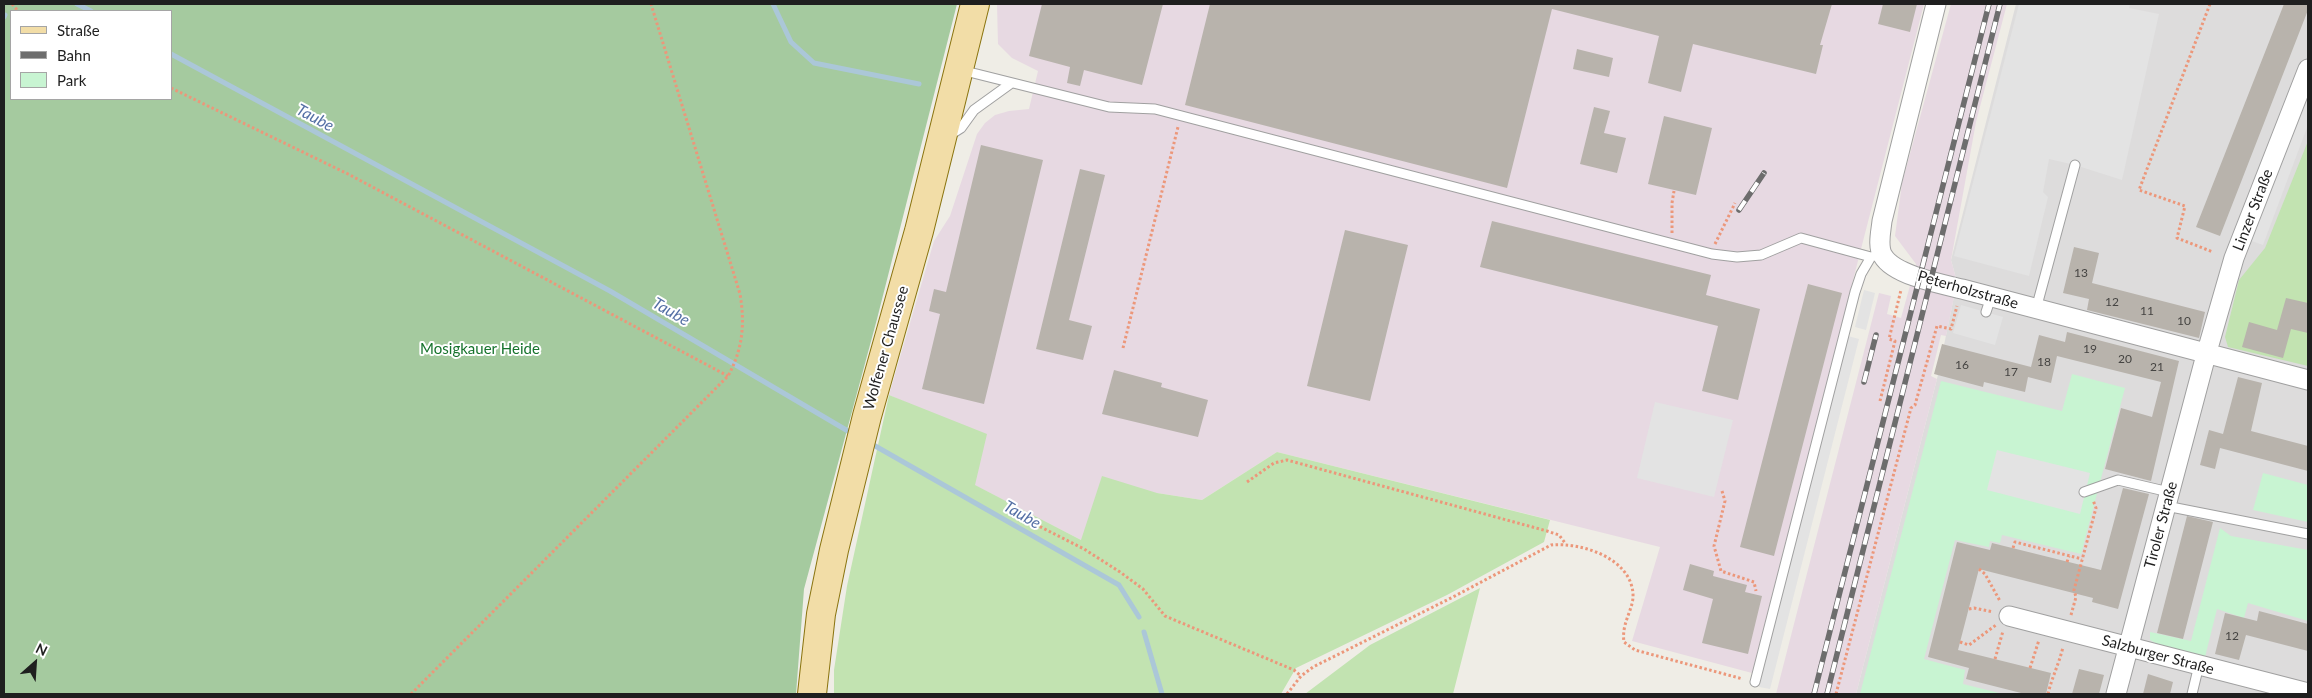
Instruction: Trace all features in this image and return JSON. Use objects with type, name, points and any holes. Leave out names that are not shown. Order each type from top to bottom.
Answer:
[{"type":"main road","name":"Wolfener Chaussee","points":[[812,694],[816,644],[824,595],[868,416],[942,139],[975,4]]},
{"type":"street","points":[[1876,256],[1882,221],[1936,4]]},
{"type":"street","name":"Linzer Straße","points":[[2206,355],[2234,258],[2308,69]]},
{"type":"street","name":"Peterholzstraße","points":[[1876,256],[1905,272],[1962,290],[1988,304],[2036,310],[2308,380]]},
{"type":"street","name":"Tiroler Straße","points":[[2116,694],[2206,355]]},
{"type":"street","name":"Salzburger Straße","points":[[2009,616],[2308,693]]},
{"type":"lane","points":[[959,70],[1109,107],[1155,110],[1712,254],[1737,257],[1761,255],[1801,238],[1876,256],[1861,274],[1855,292],[1755,682]]},
{"type":"lane","points":[[942,139],[961,128],[974,110],[1010,84]]},
{"type":"lane","points":[[2036,310],[2075,165]]},
{"type":"lane","points":[[2087,491],[2118,480],[2168,499],[2308,534]]},
{"type":"lane","points":[[2192,694],[2199,665]]},
{"type":"path","points":[[411,694],[728,376],[741,344],[744,318],[740,294],[650,4]]},
{"type":"path","points":[[2210,4],[2139,190],[2185,206],[2177,238],[2212,252]]},
{"type":"path","points":[[172,88],[348,174],[728,376]]},
{"type":"path","points":[[1123,348],[1180,117]]},
{"type":"path","points":[[1670,243],[1674,227],[1672,203],[1674,191]]},
{"type":"path","points":[[1712,254],[1726,218],[1735,203]]},
{"type":"path","points":[[1880,401],[1895,341],[1888,339],[1905,272]]},
{"type":"path","points":[[1836,694],[1911,408],[1915,405],[1937,326],[1951,329],[1962,290]]},
{"type":"path","points":[[1247,482],[1274,463],[1287,460],[1547,531],[1559,535],[1565,544]]},
{"type":"path","points":[[1722,491],[1725,501],[1714,546],[1714,554],[1721,571],[1754,582],[1756,591]]},
{"type":"path","points":[[2048,694],[2054,673],[2058,670],[2076,597],[2074,590],[2096,508],[2087,491]]},
{"type":"path","points":[[1017,519],[1024,518],[1084,549],[1120,572],[1142,589],[1165,616],[1294,670],[1301,676]]},
{"type":"path","points":[[2013,548],[2015,542],[2082,560]]},
{"type":"path","points":[[1287,694],[1301,676],[1313,667],[1552,545],[1565,544],[1609,557],[1620,566],[1628,579],[1633,594],[1622,632],[1624,642],[1635,650],[1755,682]]},
{"type":"path","points":[[2067,562],[2069,556]]},
{"type":"path","points":[[1979,569],[1985,574],[2009,616]]},
{"type":"path","points":[[1969,609],[1974,608],[2009,616]]},
{"type":"path","points":[[1960,642],[1969,645],[2009,616]]},
{"type":"path","points":[[1995,659],[1998,644],[2009,616]]},
{"type":"path","points":[[2030,668],[2044,625]]},
{"type":"shaded area","points":[[997,4],[1924,4],[1752,673],[1632,641],[1660,547],[1277,452],[1202,500],[1157,493],[1081,540],[974,485],[914,406],[889,395],[934,241],[950,216],[977,134],[985,123],[995,115],[1009,111],[1029,109],[1038,71],[1012,58],[998,44]]},
{"type":"shaded area","points":[[1951,4],[2007,4],[1976,122],[1951,260],[1957,282],[1946,336],[1941,335],[1931,376],[1937,379],[1856,694],[1776,694],[1879,293],[1891,296],[1887,314],[1901,318],[1916,264],[1895,236],[1902,183]]},
{"type":"shaded area","points":[[2016,4],[2308,4],[2308,694],[1856,694],[1937,379],[1957,282],[1951,260]]},
{"type":"shaded area","points":[[2019,4],[2130,4],[2129,8],[2159,14],[2122,180],[2049,159],[2043,192],[2048,197],[2029,276],[1954,256]]},
{"type":"shaded area","points":[[2308,87],[2308,125],[2263,245],[2249,240]]},
{"type":"shaded area","points":[[1864,290],[1875,293],[1866,330],[1855,327]]},
{"type":"shaded area","points":[[1961,305],[2003,317],[1995,345],[1953,333]]},
{"type":"shaded area","points":[[1848,336],[1859,339],[1770,689],[1759,687]]},
{"type":"shaded area","points":[[1655,402],[1733,420],[1714,497],[1637,478]]},
{"type":"shaded area","points":[[1997,450],[2090,473],[2080,514],[1987,490]]},
{"type":"green space","name":"Mosigkauer Heide","points":[[4,4],[957,4],[877,319],[804,589],[796,694],[4,694]]},
{"type":"green space","points":[[2308,141],[2308,366],[2228,347],[2225,337],[2239,280],[2265,248]]},
{"type":"green space","points":[[2072,374],[2125,388],[2081,554],[2002,535],[2000,543],[1990,541],[1989,547],[1955,540],[1924,659],[1965,670],[1963,684],[2003,694],[1860,694],[1941,381],[2062,411]]},
{"type":"green space","points":[[889,395],[987,434],[975,485],[1081,540],[1102,476],[1157,493],[1202,500],[1277,452],[1550,520],[1544,542],[1447,595],[1296,668],[1281,694],[834,694],[834,670],[847,586]]},
{"type":"green space","points":[[2263,473],[2308,485],[2308,522],[2253,510]]},
{"type":"green space","points":[[2220,528],[2231,536],[2308,550],[2308,621],[2248,603],[2244,618],[2217,609],[2205,657],[2161,646],[2150,640],[2150,632],[2191,641]]},
{"type":"green space","points":[[1480,588],[1453,694],[1305,694],[1370,645]]},
{"type":"building","points":[[1042,4],[1163,4],[1142,85],[1084,70],[1080,86],[1067,83],[1070,67],[1029,56]]},
{"type":"building","points":[[1210,4],[1832,4],[1820,45],[1823,45],[1816,74],[1693,44],[1681,92],[1648,83],[1659,36],[1552,9],[1507,188],[1185,105]]},
{"type":"building","points":[[1883,4],[1917,4],[1910,32],[1878,24]]},
{"type":"building","points":[[2284,4],[2308,4],[2308,10],[2220,236],[2196,227]]},
{"type":"building","points":[[1577,49],[1613,58],[1609,77],[1573,69]]},
{"type":"building","points":[[1594,107],[1610,111],[1604,133],[1626,138],[1617,173],[1580,164]]},
{"type":"building","points":[[1664,116],[1712,128],[1696,195],[1648,184]]},
{"type":"building","points":[[981,145],[1043,160],[984,404],[922,389],[940,314],[929,311],[934,289],[946,292]]},
{"type":"building","points":[[1080,169],[1105,175],[1069,320],[1092,326],[1083,360],[1036,349]]},
{"type":"building","points":[[1492,221],[1711,275],[1706,295],[1760,309],[1738,400],[1702,391],[1718,326],[1480,267]]},
{"type":"building","points":[[1345,230],[1408,245],[1370,401],[1307,386]]},
{"type":"building","points":[[2074,247],[2099,253],[2092,283],[2205,312],[2199,338],[2087,310],[2089,299],[2063,293]]},
{"type":"building","points":[[1808,284],[1842,293],[1774,556],[1740,547]]},
{"type":"building","points":[[2286,298],[2308,303],[2308,333],[2291,329],[2283,358],[2242,347],[2249,322],[2277,330]]},
{"type":"building","points":[[2067,332],[2179,361],[2151,481],[2105,469],[2121,408],[2152,417],[2161,382],[2057,356],[2051,383],[2028,377],[2025,392],[1984,382],[1983,387],[1934,374],[1942,344],[2031,367],[2039,335],[2065,342]]},
{"type":"building","points":[[1114,370],[1162,383],[1161,387],[1208,400],[1198,437],[1102,414]]},
{"type":"building","points":[[2238,377],[2262,383],[2251,431],[2308,446],[2308,471],[2220,448],[2215,469],[2200,465],[2209,430],[2223,434]]},
{"type":"building","points":[[2123,488],[2149,494],[2118,609],[2092,602],[2093,598],[1979,569],[1958,650],[2051,673],[2046,694],[2025,694],[1966,679],[1969,668],[1928,657],[1957,542],[1990,550],[1992,543],[2101,570]]},
{"type":"building","points":[[2187,516],[2213,522],[2183,639],[2157,633]]},
{"type":"building","points":[[1690,564],[1714,571],[1713,576],[1747,585],[1745,592],[1762,596],[1748,654],[1702,643],[1713,599],[1683,590]]},
{"type":"building","points":[[2259,611],[2308,624],[2308,651],[2246,635],[2239,660],[2215,654],[2225,613],[2257,621]]},
{"type":"building","points":[[2079,669],[2104,675],[2099,694],[2072,694]]},
{"type":"building","points":[[2148,674],[2173,682],[2170,694],[2143,694]]},
{"type":"waterway","name":"Taube","points":[[77,4],[89,10]]},
{"type":"waterway","points":[[773,4],[791,42],[814,63],[919,84]]},
{"type":"waterway","name":"Taube","points":[[172,55],[610,291],[853,434]]},
{"type":"waterway","name":"Taube","points":[[870,443],[1119,585],[1139,617]]},
{"type":"waterway","name":"Taube","points":[[1144,632],[1162,694]]},
{"type":"railway","points":[[1814,694],[1989,4]]},
{"type":"railway","points":[[1827,694],[2000,4]]},
{"type":"railway","points":[[1739,210],[1764,173]]},
{"type":"railway","points":[[1864,382],[1876,335]]}]
